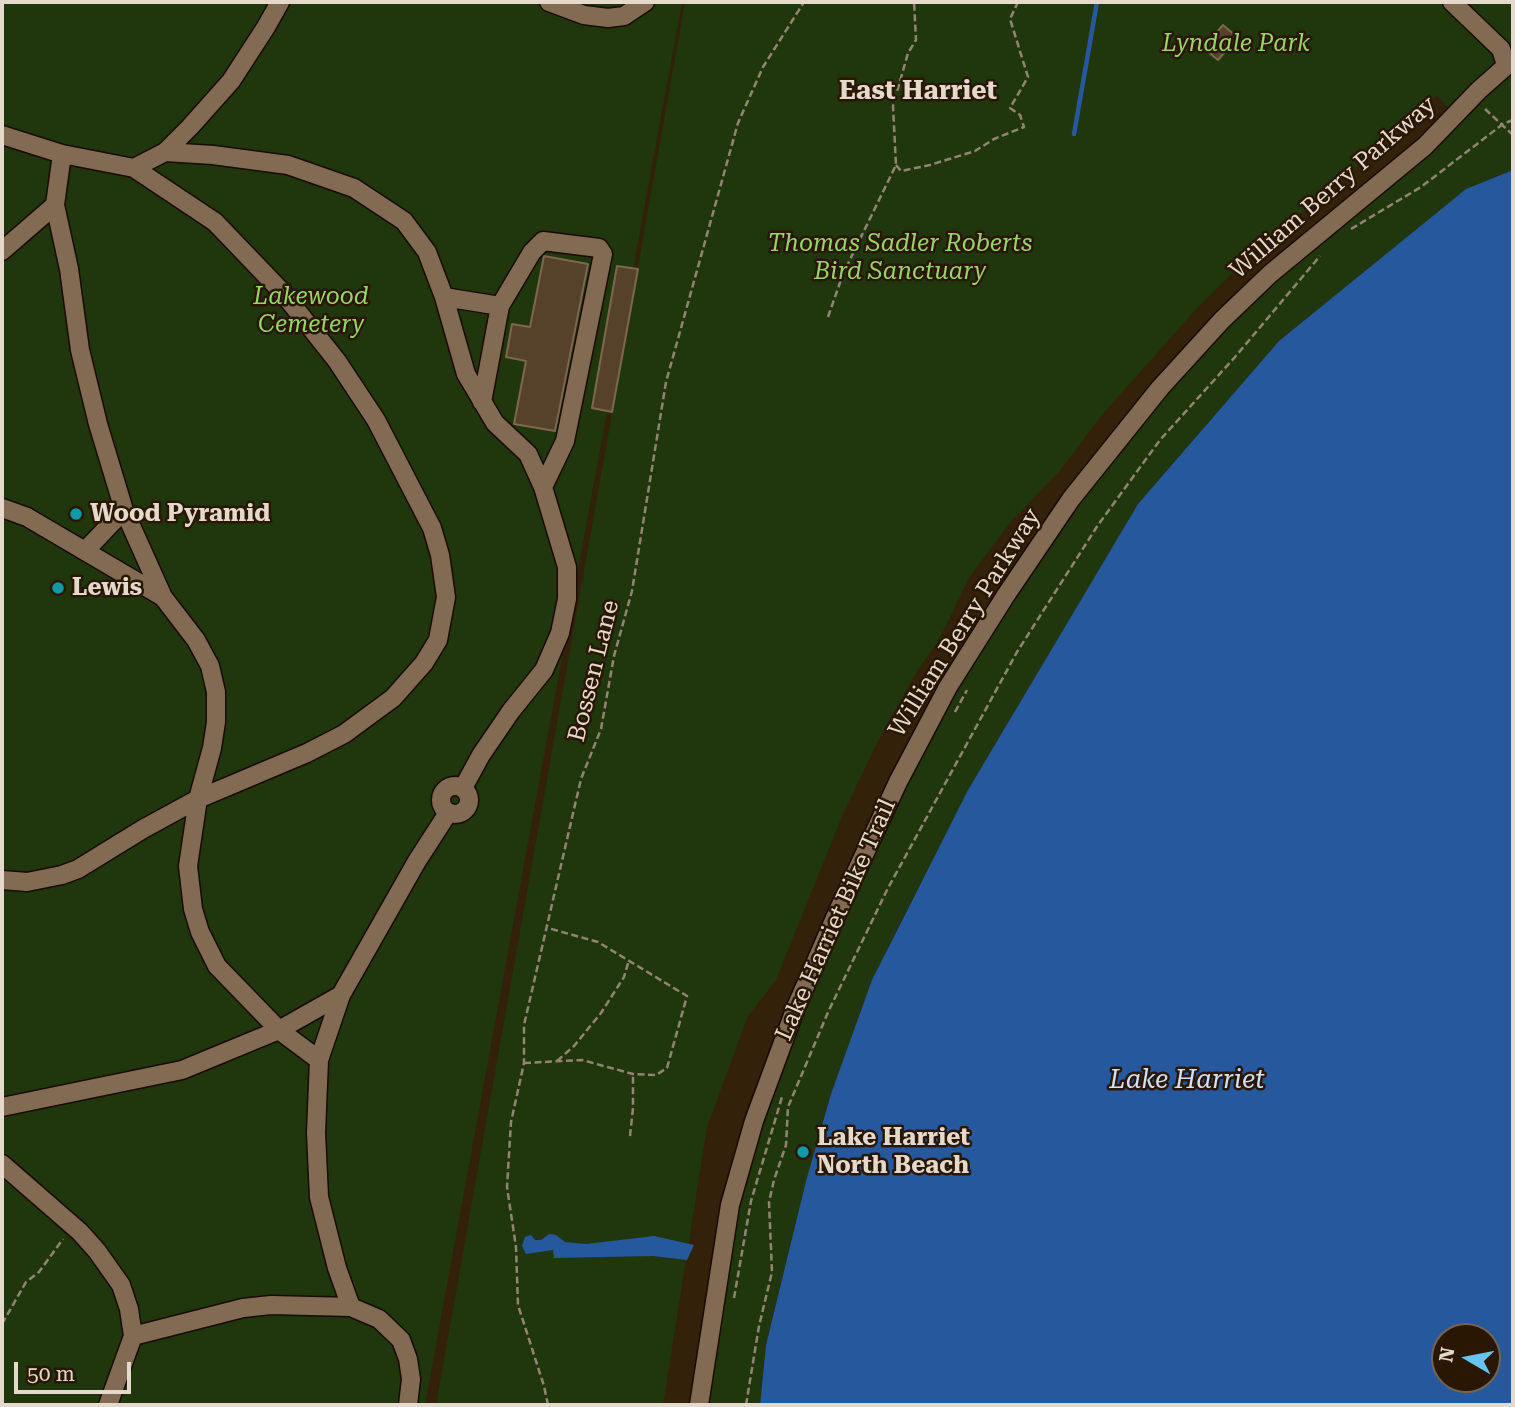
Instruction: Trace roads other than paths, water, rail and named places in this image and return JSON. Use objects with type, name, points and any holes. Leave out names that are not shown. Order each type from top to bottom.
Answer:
[{"type":"street","points":[[134,168],[165,152],[231,81],[280,2]]},
{"type":"street","points":[[549,2],[584,15],[608,18],[624,16],[645,2]]},
{"type":"street","points":[[1452,2],[1501,49],[1510,63]]},
{"type":"street","name":"William Berry Parkway","points":[[699,1405],[730,1205],[754,1121],[796,1007],[843,899],[898,782],[948,687],[1071,499],[1160,388],[1222,320],[1270,274],[1425,146],[1479,90],[1510,63]]},
{"type":"street","points":[[2,135],[62,154],[134,168],[215,222],[283,293],[337,361],[376,420],[432,528],[440,555],[446,597],[438,640],[424,663],[393,698],[345,734],[198,799],[78,869],[27,882],[2,880]]},
{"type":"street","points":[[165,152],[265,161],[322,175],[354,188],[404,221],[427,252],[444,297],[466,374],[495,424],[528,454],[543,487],[567,567],[567,599],[560,632],[544,670],[510,710],[481,755],[463,788],[469,795],[469,805],[462,812],[449,813],[417,861],[341,995],[318,1060],[316,1133],[320,1197],[351,1307]]},
{"type":"street","points":[[62,154],[55,205],[69,270],[80,350],[98,424],[124,510],[163,597],[201,649],[210,666],[216,692],[216,722],[212,748],[198,799],[188,866],[193,909],[200,932],[217,966],[279,1030],[318,1060]]},
{"type":"street","points":[[2,251],[55,205]]},
{"type":"street","points":[[482,402],[500,306],[533,252],[543,241],[599,248],[603,254],[565,441],[543,487]]},
{"type":"street","points":[[444,297],[500,306]]},
{"type":"street","points":[[2,508],[27,517],[163,597]]},
{"type":"street","points":[[85,551],[124,510]]},
{"type":"street","points":[[2,1107],[182,1070],[279,1030],[341,995]]},
{"type":"street","points":[[2,1164],[74,1227],[97,1251],[121,1285],[129,1309],[133,1336],[108,1405]]},
{"type":"street","points":[[133,1336],[243,1308],[271,1305],[351,1307],[379,1319],[401,1340],[411,1379],[408,1405]]},
{"type":"water","name":"Lake Harriet","points":[[1513,170],[1513,1405],[760,1405],[766,1345],[806,1181],[831,1094],[872,980],[968,790],[1138,504],[1279,341],[1466,189]]},
{"type":"water","points":[[549,1234],[556,1235],[565,1242],[586,1244],[654,1236],[694,1245],[687,1260],[653,1256],[554,1258],[553,1250],[526,1254],[522,1246],[525,1237],[531,1235],[535,1240],[541,1240]]},
{"type":"waterway","points":[[1074,134],[1097,2]]},
{"type":"place","name":"Wood Pyramid","points":[[76,514]]},
{"type":"place","name":"Lewis","points":[[58,588]]},
{"type":"place","name":"Lake Harriet North Beach","points":[[803,1152]]},
{"type":"district","name":"East Harriet","points":[[918,91]]},
{"type":"park label","name":"Lyndale Park","points":[[1236,44]]},
{"type":"park label","name":"Thomas Sadler Roberts Bird Sanctuary","points":[[900,258]]},
{"type":"park label","name":"Lakewood Cemetery","points":[[311,311]]}]
